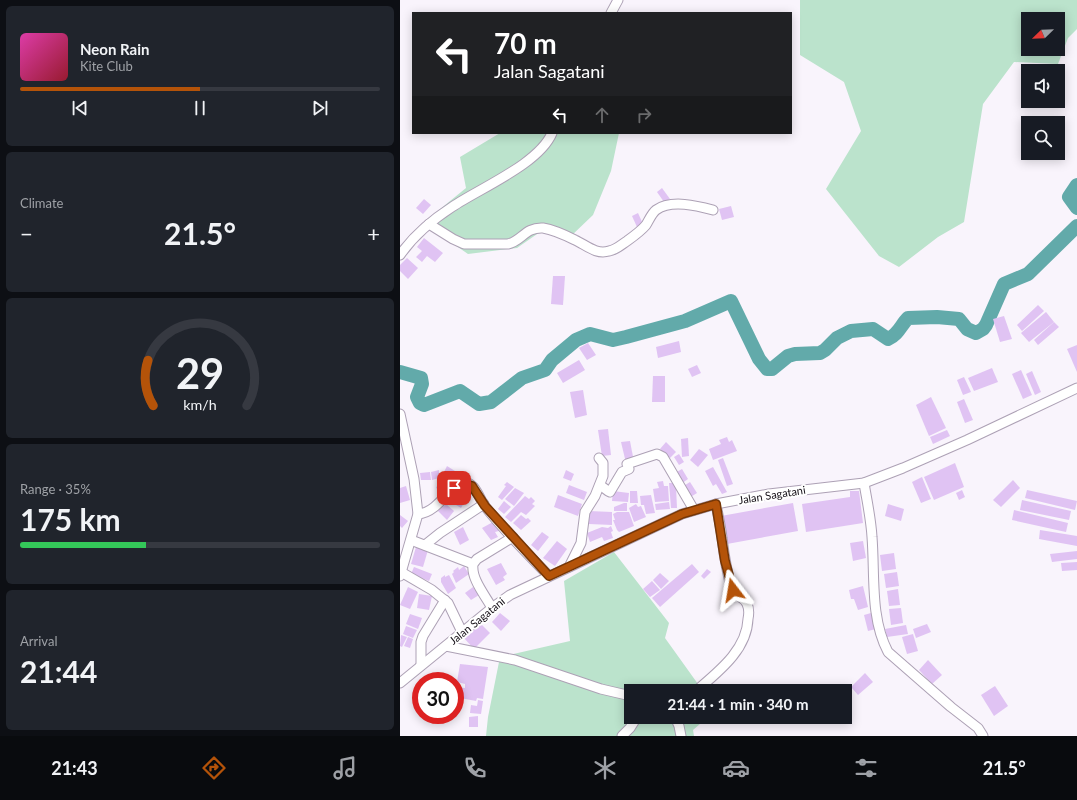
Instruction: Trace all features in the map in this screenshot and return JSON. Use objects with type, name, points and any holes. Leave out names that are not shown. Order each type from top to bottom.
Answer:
[{"type":"street","points":[[612,12],[618,0]]},
{"type":"street","points":[[400,254],[410,241],[429,224],[452,207],[534,157],[547,143],[552,134]]},
{"type":"street","points":[[429,224],[464,244],[508,244],[514,242],[529,230],[543,228],[557,231],[577,240],[588,248],[604,252],[616,248],[636,234],[645,226],[654,212],[660,208],[668,205],[684,204],[713,210]]},
{"type":"street","name":"Jalan Sagatani","points":[[400,683],[510,594],[682,514],[716,504],[769,494],[864,483],[967,440],[1077,388]]},
{"type":"street","points":[[400,414],[414,479],[418,514],[401,574],[432,590],[445,600],[452,608],[462,632]]},
{"type":"street","points":[[600,485],[610,492],[622,472],[629,469],[627,464],[657,454],[661,455],[694,510]]},
{"type":"street","points":[[569,567],[581,543],[585,512],[595,496],[603,476],[603,463],[599,458]]},
{"type":"street","points":[[418,514],[423,513],[435,506],[461,482],[472,486],[484,504],[549,576]]},
{"type":"street","points":[[864,483],[872,537],[876,605],[880,634],[884,644],[888,652],[950,707],[978,728],[983,736]]},
{"type":"street","points":[[425,545],[440,533],[484,504]]},
{"type":"street","points":[[705,684],[736,653],[745,638],[748,626],[749,610],[744,599],[736,595],[732,587],[725,561],[716,504]]},
{"type":"street","points":[[492,608],[478,584],[474,573],[473,564],[476,559],[513,537]]},
{"type":"street","points":[[411,540],[473,564]]},
{"type":"street","points":[[421,665],[421,642],[445,600]]},
{"type":"street","points":[[446,646],[515,660],[601,689],[624,694]]},
{"type":"street","points":[[622,736],[633,724]]},
{"type":"street","points":[[679,724],[681,736]]},
{"type":"green space","points":[[800,0],[1077,0],[1077,29],[1068,38],[1065,46],[1065,12],[1021,12],[1021,56],[1061,56],[1058,64],[1014,62],[983,104],[964,222],[938,237],[899,267],[879,256],[826,189],[861,131],[844,82],[800,55]]},
{"type":"green space","points":[[498,134],[619,134],[611,171],[593,215],[570,237],[540,232],[517,248],[468,254],[423,223],[466,188],[460,157]]},
{"type":"green space","points":[[614,552],[669,623],[665,638],[698,684],[624,684],[624,724],[700,724],[693,730],[694,736],[486,736],[488,717],[500,657],[570,641],[564,581]]},
{"type":"building","points":[[662,188],[670,199],[664,202],[657,192]]},
{"type":"building","points":[[424,199],[431,205],[423,214],[416,208]]},
{"type":"building","points":[[731,206],[734,217],[722,220],[719,209]]},
{"type":"building","points":[[638,213],[643,224],[637,227],[632,216]]},
{"type":"building","points":[[424,238],[443,253],[435,262],[427,256],[422,262],[416,257],[422,251],[417,247]]},
{"type":"building","points":[[407,258],[418,268],[408,279],[400,271],[400,265]]},
{"type":"building","points":[[553,276],[565,276],[563,305],[551,304]]},
{"type":"building","points":[[1038,305],[1044,311],[1022,331],[1017,325]]},
{"type":"building","points":[[1046,312],[1054,322],[1029,342],[1021,333]]},
{"type":"building","points":[[1004,316],[1012,339],[1000,342],[993,319]]},
{"type":"building","points":[[1054,322],[1059,327],[1038,345],[1034,340]]},
{"type":"building","points":[[679,341],[681,352],[658,358],[656,347]]},
{"type":"building","points":[[588,343],[596,355],[587,360],[579,348]]},
{"type":"building","points":[[1077,345],[1077,372],[1067,349]]},
{"type":"building","points":[[579,360],[585,370],[563,383],[557,373]]},
{"type":"building","points":[[697,365],[701,373],[692,377],[688,369]]},
{"type":"building","points":[[992,368],[998,382],[974,391],[968,378]]},
{"type":"building","points":[[1021,370],[1032,395],[1023,399],[1012,374]]},
{"type":"building","points":[[1032,371],[1041,392],[1035,395],[1026,374]]},
{"type":"building","points":[[653,376],[665,376],[665,402],[652,402]]},
{"type":"building","points":[[964,377],[971,392],[963,395],[957,380]]},
{"type":"building","points":[[583,390],[587,415],[575,418],[570,392]]},
{"type":"building","points":[[931,397],[946,428],[929,436],[916,405]]},
{"type":"building","points":[[964,399],[973,420],[965,423],[957,402]]},
{"type":"building","points":[[608,429],[611,455],[602,456],[598,430]]},
{"type":"building","points":[[947,430],[950,436],[933,444],[930,437]]},
{"type":"building","points":[[727,437],[729,442],[732,440],[737,451],[713,460],[709,449],[721,444],[719,440]]},
{"type":"building","points":[[688,438],[689,456],[682,457],[681,439]]},
{"type":"building","points":[[630,441],[634,462],[626,463],[621,442]]},
{"type":"building","points":[[666,442],[676,452],[670,458],[660,449]]},
{"type":"building","points":[[699,449],[708,455],[698,467],[690,460]]},
{"type":"building","points":[[679,454],[684,462],[679,465],[674,457]]},
{"type":"building","points":[[723,458],[733,484],[727,486],[718,460]]},
{"type":"building","points":[[955,463],[964,487],[934,500],[924,477]]},
{"type":"building","points":[[447,466],[455,471],[445,493],[436,488]]},
{"type":"building","points":[[713,467],[727,492],[722,494],[716,484],[713,486],[705,471]]},
{"type":"building","points":[[682,469],[688,479],[681,484],[675,473]]},
{"type":"building","points":[[439,470],[439,478],[432,480],[431,472]]},
{"type":"building","points":[[566,470],[574,474],[571,481],[563,478]]},
{"type":"building","points":[[430,472],[431,480],[421,480],[420,473]]},
{"type":"building","points":[[922,477],[931,499],[921,503],[912,482]]},
{"type":"building","points":[[1013,480],[1020,488],[1001,507],[993,500]]},
{"type":"building","points":[[663,481],[664,486],[668,486],[669,501],[655,502],[653,489],[659,488],[657,482]]},
{"type":"building","points":[[507,482],[514,487],[502,500],[498,497],[506,486],[504,485]]},
{"type":"building","points":[[690,482],[697,493],[689,498],[682,487]]},
{"type":"building","points":[[461,483],[472,488],[468,497],[457,492]]},
{"type":"building","points":[[669,483],[674,483],[676,487],[677,508],[671,508]]},
{"type":"building","points":[[569,485],[587,492],[584,500],[566,493]]},
{"type":"building","points":[[406,486],[410,500],[400,503],[400,488]]},
{"type":"building","points":[[515,488],[524,493],[514,506],[505,499]]},
{"type":"building","points":[[962,490],[965,497],[959,500],[956,493]]},
{"type":"building","points":[[1027,490],[1077,501],[1075,510],[1025,498]]},
{"type":"building","points":[[613,491],[629,493],[628,502],[612,501]]},
{"type":"building","points":[[630,491],[637,491],[638,503],[630,503]]},
{"type":"building","points":[[850,491],[859,491],[863,523],[806,532],[802,504],[850,497]]},
{"type":"building","points":[[455,494],[466,499],[461,508],[451,502]]},
{"type":"building","points":[[558,495],[582,504],[578,516],[554,507]]},
{"type":"building","points":[[651,495],[655,513],[646,514],[644,505],[641,505],[640,496]]},
{"type":"building","points":[[525,496],[529,499],[531,497],[535,501],[532,504],[535,506],[526,515],[521,512],[511,522],[505,517]]},
{"type":"building","points":[[1022,500],[1071,511],[1069,520],[1020,510]]},
{"type":"building","points":[[504,501],[511,507],[504,514],[498,509]]},
{"type":"building","points":[[669,502],[670,509],[656,510],[655,504]]},
{"type":"building","points":[[627,503],[627,511],[614,511],[614,507]]},
{"type":"building","points":[[793,503],[798,531],[727,544],[721,516]]},
{"type":"building","points":[[446,504],[454,511],[447,520],[438,511]]},
{"type":"building","points":[[636,504],[638,507],[641,506],[646,517],[634,522],[629,508]]},
{"type":"building","points":[[888,504],[904,509],[901,521],[885,516]]},
{"type":"building","points":[[1014,510],[1068,523],[1066,532],[1012,520]]},
{"type":"building","points":[[589,511],[612,512],[612,525],[589,524]]},
{"type":"building","points":[[617,512],[629,512],[634,526],[619,532],[613,520],[615,520],[613,514]]},
{"type":"building","points":[[400,515],[408,521],[402,528],[400,526]]},
{"type":"building","points":[[521,515],[531,521],[521,530],[513,523]]},
{"type":"building","points":[[493,522],[499,531],[495,532],[498,537],[491,540],[482,528]]},
{"type":"building","points":[[611,526],[613,538],[604,541],[602,537],[590,542],[587,533],[602,527],[608,528]]},
{"type":"building","points":[[463,527],[469,540],[460,545],[454,532]]},
{"type":"building","points":[[1040,530],[1077,536],[1077,546],[1039,539]]},
{"type":"building","points":[[542,532],[549,537],[538,551],[531,545]]},
{"type":"building","points":[[557,541],[567,549],[555,566],[543,558]]},
{"type":"building","points":[[863,541],[866,558],[853,561],[850,543]]},
{"type":"building","points":[[416,547],[428,550],[423,567],[411,564]]},
{"type":"building","points":[[1077,551],[1077,559],[1052,562],[1050,554]]},
{"type":"building","points":[[894,553],[896,569],[882,571],[880,555]]},
{"type":"building","points":[[1077,562],[1077,570],[1062,571],[1061,563]]},
{"type":"building","points":[[501,563],[507,574],[503,577],[505,580],[496,585],[487,569]]},
{"type":"building","points":[[692,564],[699,572],[660,607],[652,598]]},
{"type":"building","points":[[464,566],[469,574],[456,583],[452,574],[454,572],[453,571],[458,567],[459,570]]},
{"type":"building","points":[[414,567],[432,574],[429,581],[411,574]]},
{"type":"building","points":[[707,569],[711,572],[704,579],[701,576]]},
{"type":"building","points":[[897,572],[899,586],[886,588],[884,574]]},
{"type":"building","points":[[660,573],[669,581],[661,589],[653,580]]},
{"type":"building","points":[[445,575],[445,577],[449,575],[456,588],[448,594],[441,582],[441,578]]},
{"type":"building","points":[[652,581],[660,590],[650,597],[643,589]]},
{"type":"building","points":[[863,586],[868,607],[858,610],[854,599],[851,599],[849,590]]},
{"type":"building","points":[[408,587],[418,592],[410,609],[400,605]]},
{"type":"building","points":[[473,587],[479,595],[471,600],[465,593]]},
{"type":"building","points":[[898,589],[900,605],[889,606],[887,591]]},
{"type":"building","points":[[419,594],[432,596],[429,610],[417,608]]},
{"type":"building","points":[[901,608],[903,623],[891,625],[889,609]]},
{"type":"building","points":[[500,613],[510,621],[501,631],[492,622]]},
{"type":"building","points":[[871,613],[876,629],[868,631],[864,615]]},
{"type":"building","points":[[410,614],[422,618],[418,629],[406,624]]},
{"type":"building","points":[[480,623],[490,633],[474,649],[463,637]]},
{"type":"building","points":[[927,624],[931,632],[916,638],[913,629]]},
{"type":"building","points":[[906,625],[908,634],[887,637],[885,629]]},
{"type":"building","points":[[406,626],[417,630],[413,638],[403,634]]},
{"type":"building","points":[[913,634],[918,651],[907,654],[902,637]]},
{"type":"building","points":[[401,635],[407,637],[402,647],[400,646]]},
{"type":"building","points":[[408,637],[413,639],[410,648],[404,646]]},
{"type":"building","points":[[928,660],[942,675],[932,684],[919,670]]},
{"type":"building","points":[[460,664],[488,667],[483,699],[477,698],[476,701],[464,699],[464,672],[459,672]]},
{"type":"building","points":[[865,673],[873,682],[858,695],[852,686]]},
{"type":"building","points":[[995,686],[1008,706],[994,716],[981,695]]},
{"type":"building","points":[[478,700],[483,701],[481,714],[470,713],[471,705],[477,706]]},
{"type":"building","points":[[478,716],[478,727],[469,727],[469,717]]},
{"type":"waterway","points":[[1077,185],[1069,197],[1077,208]]},
{"type":"waterway","points":[[400,372],[421,378],[422,384],[417,397],[420,403],[424,405],[460,391],[479,404],[491,402],[522,378],[545,370],[552,360],[576,340],[590,334],[613,340],[626,337],[685,321],[731,301],[759,359],[767,369],[772,369],[788,356],[795,354],[820,353],[837,338],[851,331],[873,329],[888,339],[897,332],[908,318],[937,317],[959,319],[967,329],[976,333],[983,329],[986,325],[1004,284],[1028,274],[1077,226]]},
{"type":"route","points":[[454,488],[461,482],[472,486],[485,506],[549,576],[682,514],[716,504],[725,561],[733,590]]}]
